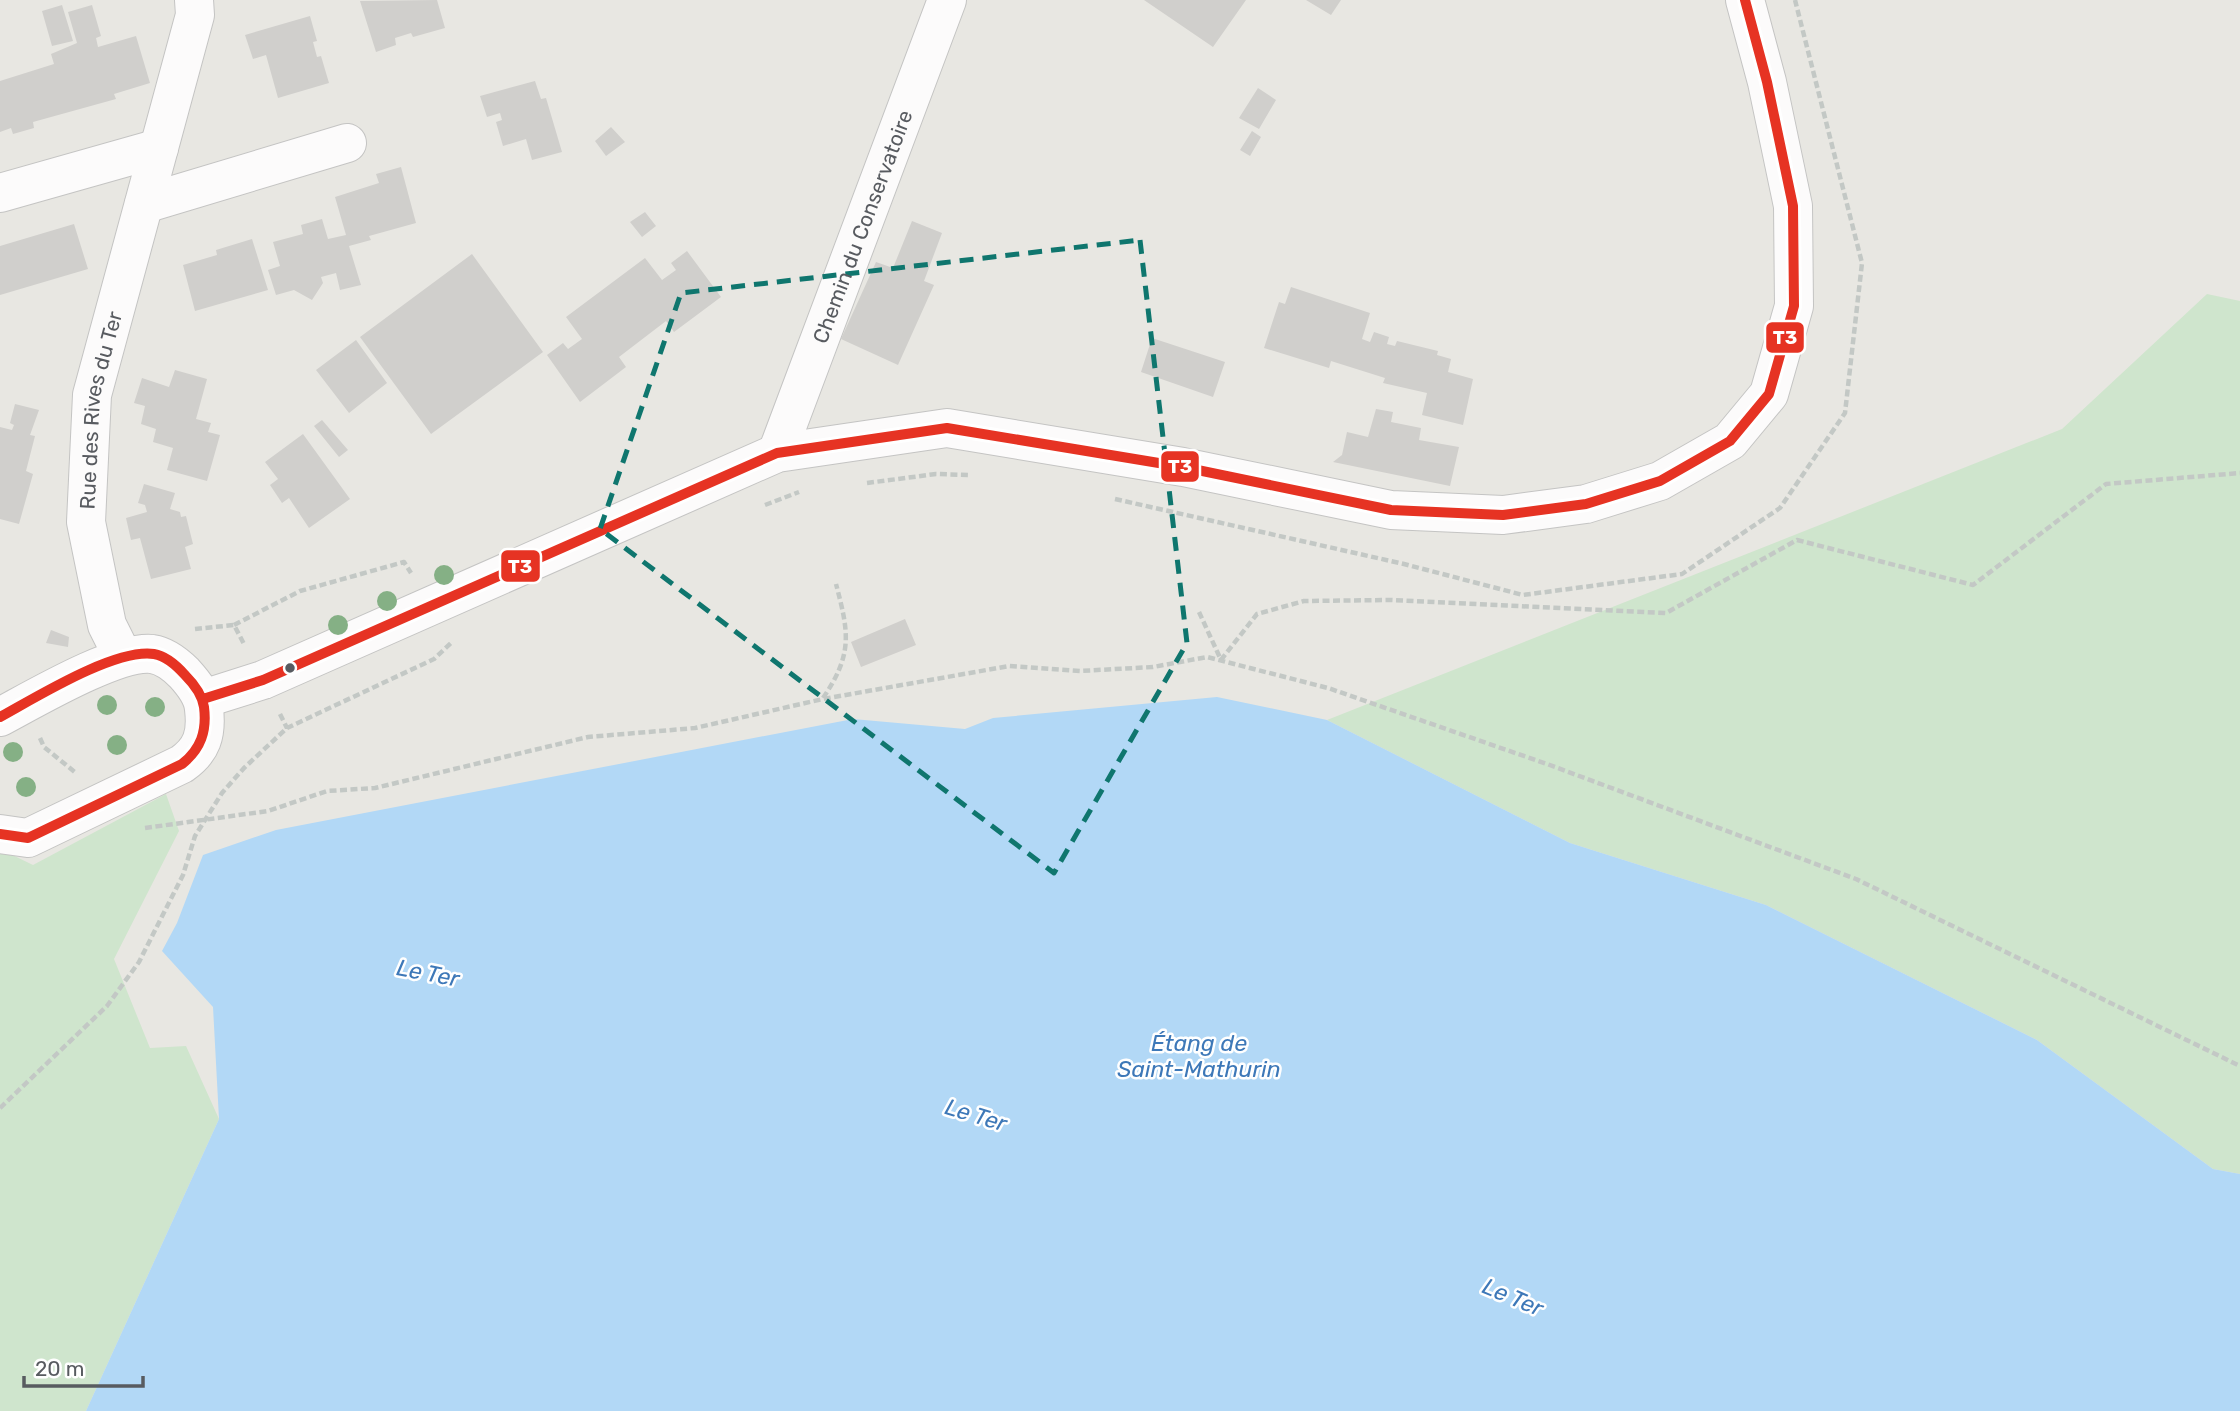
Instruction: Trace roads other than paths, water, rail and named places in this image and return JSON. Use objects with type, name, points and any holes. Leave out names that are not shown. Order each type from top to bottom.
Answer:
[{"type":"street","name":"Rue des Rives du Ter","points":[[122,657],[107,625],[86,522],[92,395],[195,15],[194,0]]},
{"type":"street","name":"Chemin du Conservatoire","points":[[777,453],[947,0]]},
{"type":"street","points":[[203,698],[263,680],[777,453],[947,428],[1183,467],[1391,510],[1503,515],[1586,504],[1660,481],[1730,441],[1769,394],[1794,306],[1793,206],[1767,82],[1745,0]]},
{"type":"street","points":[[144,204],[346,144]]},
{"type":"street","points":[[0,193],[159,148]]},
{"type":"street","points":[[0,716],[122,657],[153,654],[174,663],[203,698],[206,726],[197,753],[182,764],[28,838],[0,834]]},
{"type":"water","name":"Étang de Saint-Mathurin","points":[[1217,697],[1327,720],[1570,843],[1766,905],[2037,1040],[2213,1169],[2240,1174],[2240,1411],[86,1411],[219,1119],[213,1007],[162,951],[177,923],[203,855],[276,830],[853,719],[965,729],[993,718]]},
{"type":"water label","name":"Le Ter","points":[[428,973]]},
{"type":"water label","name":"Le Ter","points":[[976,1115]]},
{"type":"water label","name":"Le Ter","points":[[1513,1297]]}]
